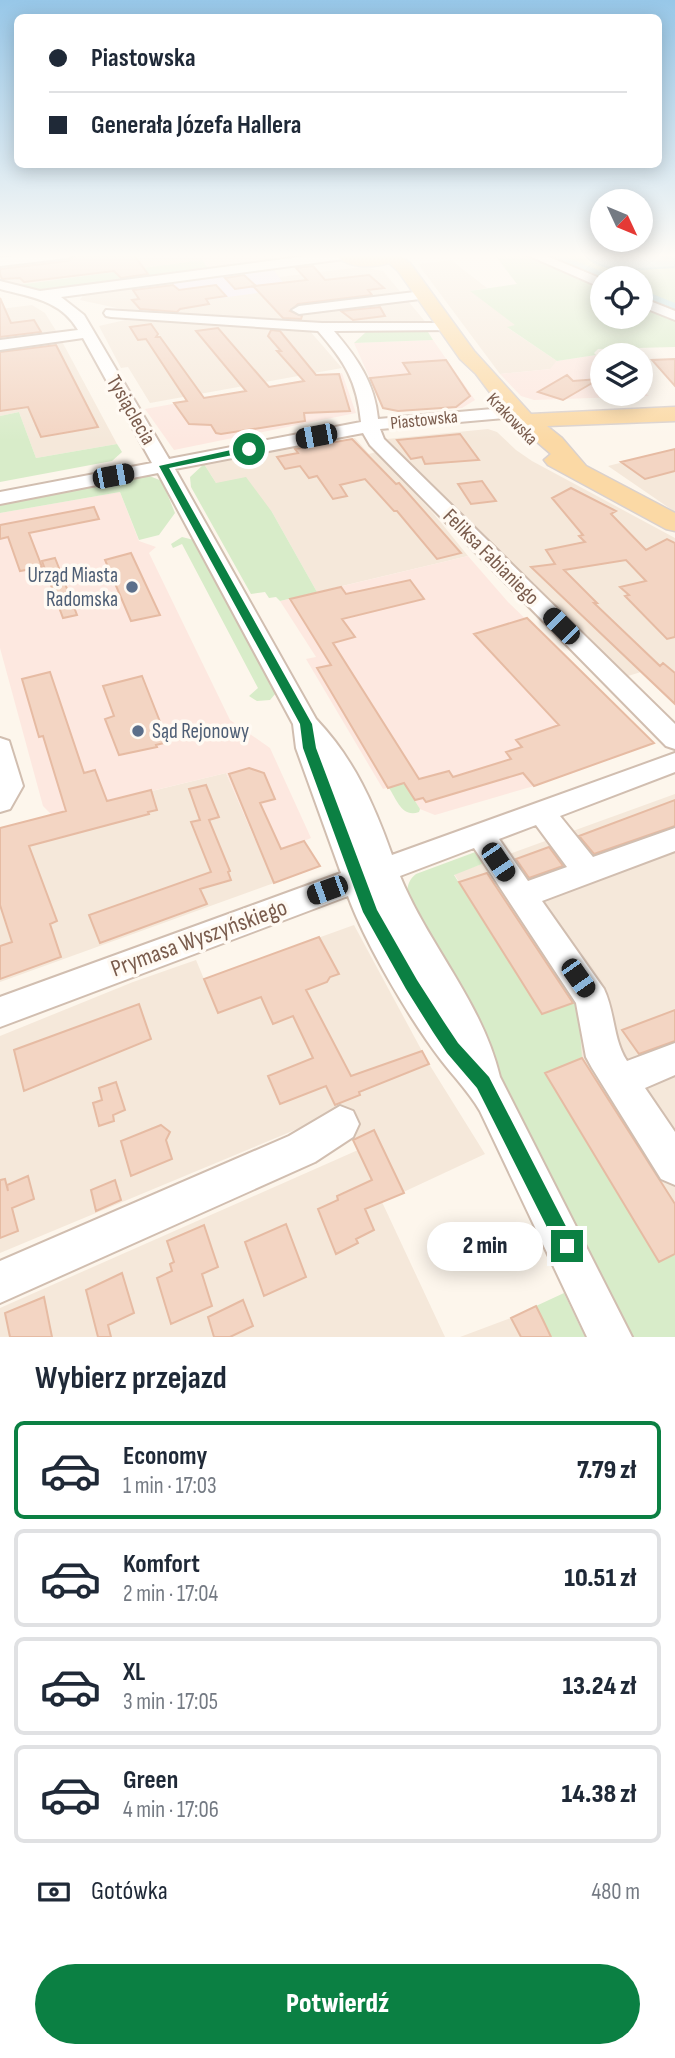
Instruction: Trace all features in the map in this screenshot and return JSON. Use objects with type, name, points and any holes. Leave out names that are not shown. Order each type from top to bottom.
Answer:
[{"type":"main road","name":"Krakowska","points":[[440,316],[467,355],[483,370],[555,459],[675,523]]},
{"type":"main road","points":[[526,421],[675,404]]},
{"type":"main road","points":[[526,421],[558,427],[580,419],[675,414]]},
{"type":"main road","name":"Krakowska","points":[[526,421],[575,468]]},
{"type":"street","name":"Tysiąclecia","points":[[76,316],[164,466],[306,724],[309,748],[346,841],[370,875],[370,912],[411,985],[453,1048],[483,1082],[531,1173],[610,1337]]},
{"type":"street","points":[[162,316],[322,327],[448,327]]},
{"type":"street","name":"Feliksa Fabianiego","points":[[322,327],[344,352],[367,394],[376,441],[675,740]]},
{"type":"street","points":[[344,352],[344,340],[353,328]]},
{"type":"street","points":[[0,345],[87,333]]},
{"type":"street","name":"Piastowska","points":[[0,498],[373,426],[526,421]]},
{"type":"street","points":[[0,747],[9,786],[0,802]]},
{"type":"street","name":"Prymasa Wyszyńskiego","points":[[0,1012],[675,762]]},
{"type":"street","points":[[541,811],[588,873]]},
{"type":"street","points":[[479,833],[592,999],[604,1057],[675,1166]]},
{"type":"street","points":[[522,896],[675,839]]},
{"type":"street","points":[[619,1081],[675,1059]]},
{"type":"street","points":[[0,1282],[302,1149],[340,1124]]},
{"type":"shaded area","points":[[0,316],[47,316],[117,444],[36,458],[19,412],[0,416]]},
{"type":"shaded area","points":[[209,316],[421,316],[428,325],[338,324]]},
{"type":"shaded area","points":[[457,316],[505,316],[516,325],[508,328],[557,361],[551,369],[500,374]]},
{"type":"shaded area","points":[[125,320],[309,330],[342,368],[150,403],[128,367],[121,368],[99,326]]},
{"type":"shaded area","points":[[433,340],[475,400],[462,408],[399,411],[383,408],[354,343]]},
{"type":"shaded area","points":[[590,356],[590,398],[534,400],[521,396],[500,374],[550,369],[557,361]]},
{"type":"shaded area","points":[[342,373],[356,413],[174,450],[145,409]]},
{"type":"shaded area","points":[[488,429],[497,432],[532,461],[675,538],[675,704],[641,672],[628,676],[529,583],[387,439]]},
{"type":"shaded area","points":[[355,438],[369,454],[376,452],[434,514],[468,556],[317,592],[272,512],[216,483],[204,464]]},
{"type":"shaded area","points":[[675,449],[675,512],[608,466]]},
{"type":"shaded area","points":[[120,492],[139,541],[156,547],[149,553],[230,720],[270,748],[311,838],[304,841],[274,883],[226,773],[52,815],[43,806],[0,648],[0,513]]},
{"type":"shaded area","points":[[468,556],[508,602],[654,743],[534,786],[435,815],[420,809],[404,783],[383,789],[306,659],[316,657],[280,601]]},
{"type":"shaded area","points":[[226,773],[274,883],[0,982],[0,828]]},
{"type":"shaded area","points":[[675,794],[675,1254],[659,1262],[545,1073],[577,1001],[542,1014],[454,874]]},
{"type":"shaded area","points":[[354,925],[429,1064],[485,1154],[382,1202],[445,1337],[0,1337],[0,1308],[358,1150],[338,1112],[0,1253],[0,1036],[133,982],[196,960],[204,979]]},
{"type":"shaded area","points":[[536,1306],[551,1337],[460,1337],[511,1318]]},
{"type":"green space","points":[[504,316],[590,316],[590,329],[653,329],[653,316],[675,316],[675,347],[653,348],[653,343],[590,343],[590,356],[557,361],[507,327],[515,325]]},
{"type":"green space","points":[[366,332],[428,332],[433,340],[354,343]]},
{"type":"green space","points":[[19,412],[36,458],[117,444],[122,452],[112,461],[0,482],[0,416]]},
{"type":"green space","points":[[204,464],[216,483],[246,477],[272,512],[317,592],[280,601],[276,597],[269,598],[265,592],[251,594],[191,487],[190,477]]},
{"type":"green space","points":[[147,475],[162,481],[175,513],[159,535],[139,540],[120,492],[0,513],[0,505]]},
{"type":"green space","points":[[182,537],[194,540],[276,693],[270,700],[257,701],[249,696],[258,688],[182,544],[173,548],[171,544]]},
{"type":"green space","points":[[404,783],[420,809],[419,812],[404,810],[389,788]]},
{"type":"green space","points":[[478,851],[487,862],[454,875],[542,1014],[578,1001],[582,1058],[545,1073],[659,1262],[675,1254],[675,1337],[628,1337],[410,913],[408,887],[416,874]]},
{"type":"green space","points":[[564,1293],[585,1337],[551,1337],[536,1306]]},
{"type":"building","points":[[0,316],[8,316],[11,323],[34,320],[41,332],[0,337]]},
{"type":"building","points":[[281,316],[302,316],[301,319]]},
{"type":"building","points":[[348,316],[382,316],[353,320]]},
{"type":"building","points":[[151,324],[158,334],[156,337],[160,337],[204,398],[246,391],[196,331],[218,328],[269,387],[304,381],[277,351],[281,351],[268,336],[271,330],[280,331],[316,375],[339,374],[350,411],[304,413],[305,421],[221,434],[216,433],[211,425],[189,424],[174,403],[187,401],[146,339],[138,340],[130,327]]},
{"type":"building","points":[[56,345],[98,427],[41,437],[28,407],[0,411],[0,352]]},
{"type":"building","points":[[675,359],[675,386],[653,361]]},
{"type":"building","points":[[446,360],[470,396],[456,407],[398,411],[383,408],[370,378],[410,374],[403,363]]},
{"type":"building","points":[[567,375],[573,381],[590,380],[590,384],[563,400],[538,392]]},
{"type":"building","points":[[460,434],[479,460],[425,464],[422,457],[411,459],[397,440]]},
{"type":"building","points":[[352,439],[396,484],[399,483],[461,553],[437,559],[397,511],[394,511],[365,479],[340,485],[347,496],[333,499],[317,476],[309,478],[300,466],[285,469],[277,457],[298,453],[295,449]]},
{"type":"building","points":[[675,449],[675,471],[645,479],[621,462]]},
{"type":"building","points":[[482,481],[496,501],[471,504],[458,484]]},
{"type":"building","points":[[571,488],[616,511],[611,514],[646,550],[667,539],[675,543],[675,637],[667,639],[625,596],[629,595],[620,587],[646,581],[626,560],[564,570],[597,603],[594,603],[660,666],[663,663],[675,673],[675,704],[531,567],[555,564],[546,550],[585,542],[579,536],[583,535],[552,498]]},
{"type":"building","points":[[94,507],[99,519],[29,533],[42,567],[20,571],[8,537],[0,539],[0,525]]},
{"type":"building","name":"Urząd Miasta Radomska","points":[[131,553],[160,615],[131,621],[105,560]]},
{"type":"building","points":[[55,558],[77,615],[63,618],[42,561]]},
{"type":"building","points":[[410,580],[424,599],[342,619],[355,637],[333,643],[419,779],[449,771],[453,777],[511,759],[506,752],[522,747],[516,740],[559,725],[474,634],[527,618],[654,743],[534,786],[523,773],[426,802],[423,798],[415,800],[404,783],[388,788],[317,668],[331,665],[290,599],[341,587],[346,594]]},
{"type":"building","points":[[50,672],[84,773],[95,770],[107,801],[151,790],[157,810],[29,846],[57,921],[50,924],[61,957],[0,979],[0,946],[12,942],[0,905],[0,828],[66,811],[43,736],[39,737],[22,679]]},
{"type":"building","points":[[142,676],[168,742],[119,755],[105,719],[114,716],[103,686]]},
{"type":"building","points":[[249,768],[264,773],[275,799],[260,803],[281,849],[304,841],[320,866],[274,883],[229,774]]},
{"type":"building","points":[[206,785],[219,817],[209,820],[230,871],[231,880],[200,889],[207,904],[100,943],[89,915],[211,872],[191,822],[200,820],[189,789]]},
{"type":"building","points":[[675,800],[675,826],[594,854],[579,836]]},
{"type":"building","points":[[549,847],[563,866],[529,878],[516,859]]},
{"type":"building","points":[[487,873],[573,1003],[542,1014],[459,882]]},
{"type":"building","points":[[319,937],[339,974],[306,990],[351,1076],[422,1051],[429,1064],[359,1092],[360,1095],[335,1105],[326,1086],[280,1104],[268,1076],[313,1058],[293,1016],[273,1024],[261,997],[218,1013],[204,979]]},
{"type":"building","points":[[139,1004],[151,1039],[24,1091],[14,1050]]},
{"type":"building","points":[[675,1010],[675,1041],[639,1054],[622,1030]]},
{"type":"building","points":[[582,1058],[675,1204],[675,1254],[659,1262],[545,1073]]},
{"type":"building","points":[[116,1082],[125,1110],[113,1115],[114,1121],[99,1126],[93,1103],[102,1100],[99,1088]]},
{"type":"building","points":[[161,1125],[170,1132],[166,1140],[172,1159],[131,1176],[121,1141]]},
{"type":"building","points":[[374,1130],[404,1193],[365,1209],[374,1230],[356,1239],[358,1243],[336,1254],[318,1209],[338,1200],[337,1196],[372,1180],[353,1140]]},
{"type":"building","points":[[28,1176],[34,1199],[12,1208],[18,1231],[0,1238],[0,1180],[5,1179],[8,1191],[7,1185]]},
{"type":"building","points":[[115,1180],[121,1200],[96,1211],[91,1190]]},
{"type":"building","points":[[286,1224],[306,1277],[264,1296],[245,1242]]},
{"type":"building","points":[[204,1225],[218,1267],[202,1274],[212,1306],[171,1324],[157,1278],[172,1271],[170,1264],[174,1262],[167,1241]]},
{"type":"building","points":[[122,1273],[134,1313],[108,1325],[111,1337],[98,1337],[86,1290]]},
{"type":"building","points":[[44,1297],[52,1337],[10,1337],[5,1313]]},
{"type":"building","points":[[243,1300],[253,1326],[230,1337],[214,1337],[208,1317]]},
{"type":"building","points":[[536,1306],[551,1337],[521,1337],[511,1318]]},
{"type":"place","name":"Urząd Miasta Radomska","points":[[132,587]]},
{"type":"place","name":"Sąd Rejonowy","points":[[138,731]]},
{"type":"route","points":[[249,449],[164,466],[306,724],[309,748],[346,841],[370,912],[411,985],[453,1048],[483,1082],[567,1246]]}]
